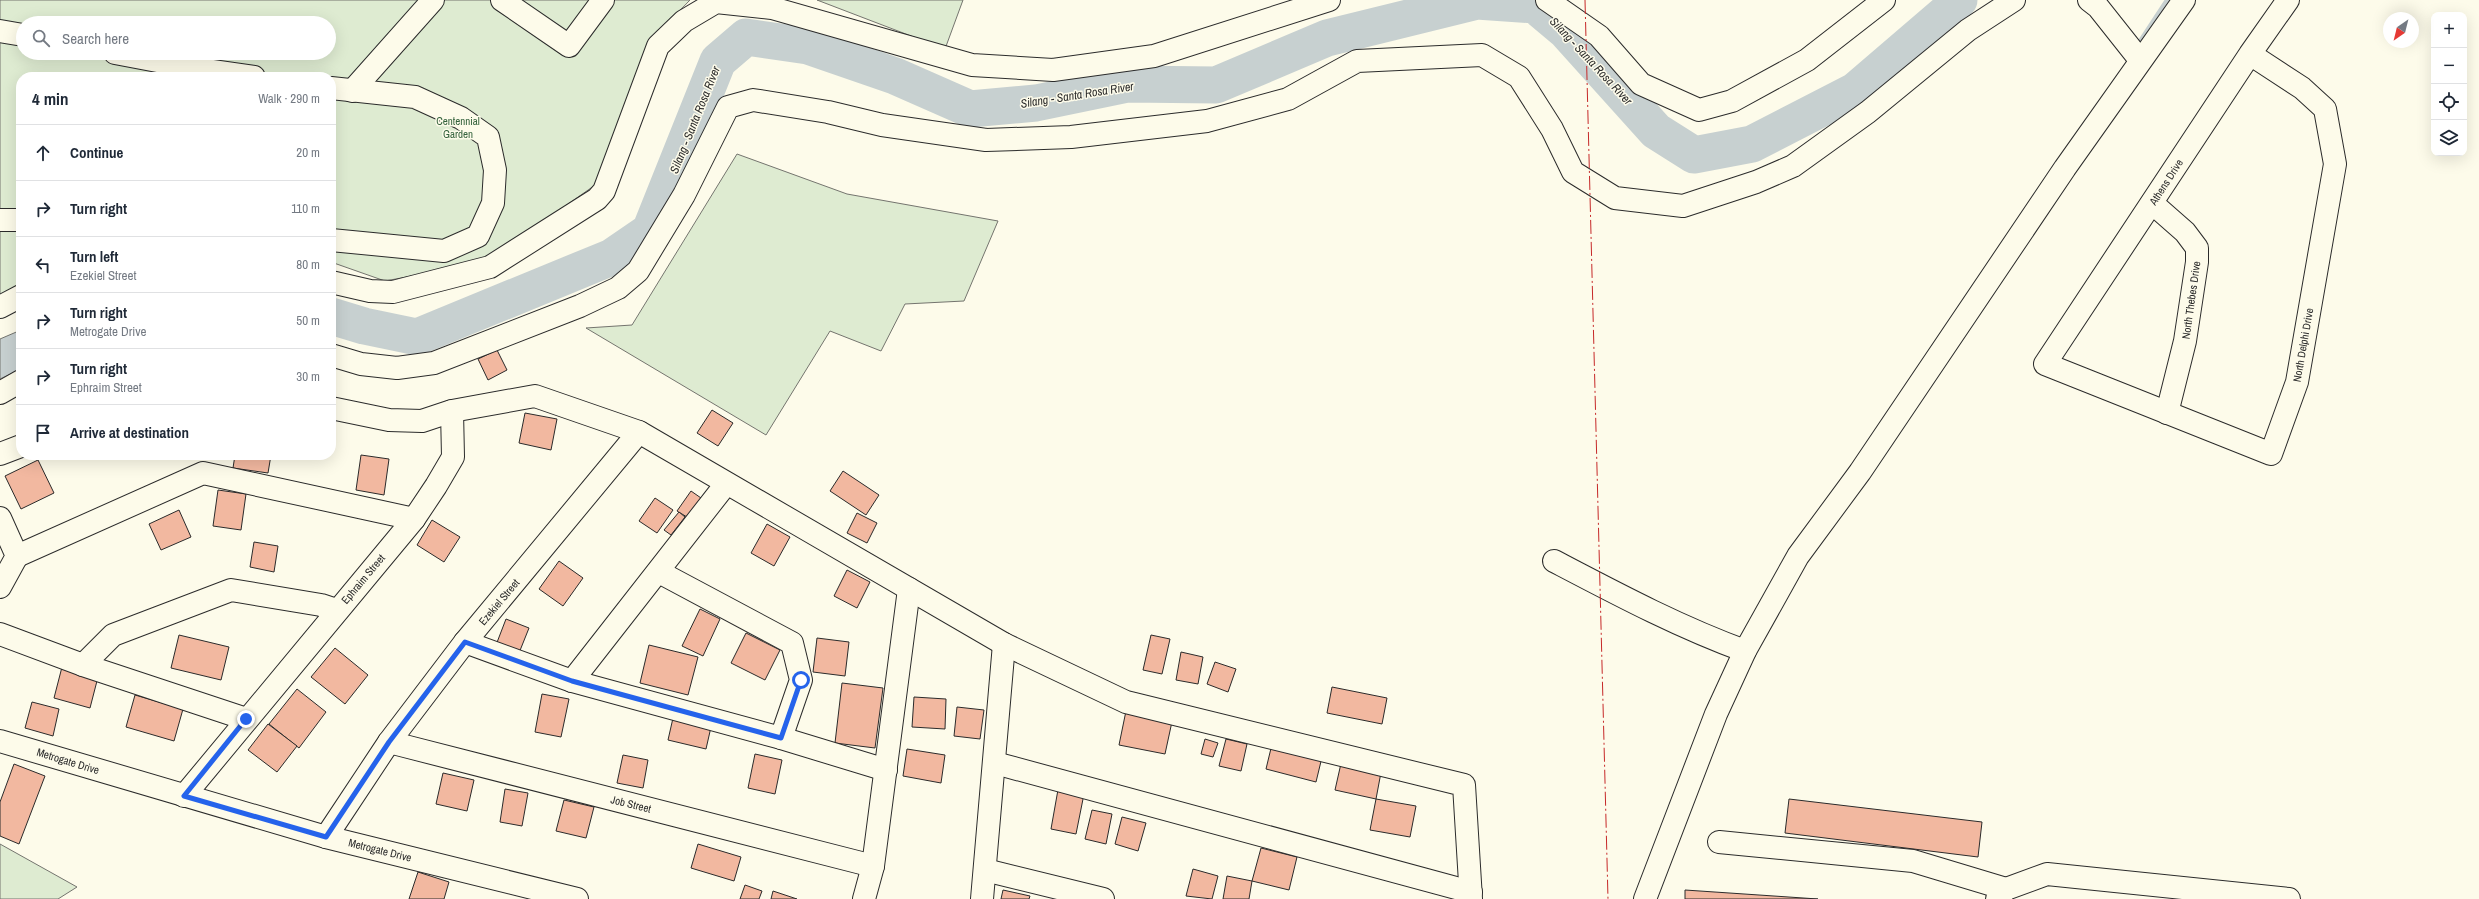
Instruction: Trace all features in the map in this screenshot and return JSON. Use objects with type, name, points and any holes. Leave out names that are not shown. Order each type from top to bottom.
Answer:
[{"type":"street","points":[[352,91],[433,0]]},
{"type":"street","points":[[502,0],[569,46],[603,0]]},
{"type":"street","points":[[336,283],[370,291],[393,292],[490,267],[597,199],[604,191],[658,46],[684,21],[716,2],[772,8],[972,65],[1053,70],[1154,56],[1330,0]]},
{"type":"street","points":[[1547,0],[1599,36],[1641,84],[1699,110],[1732,101],[1806,60],[1884,0]]},
{"type":"street","points":[[336,356],[361,364],[397,368],[434,363],[580,306],[618,288],[638,271],[684,195],[728,107],[753,100],[828,112],[882,125],[986,140],[1071,137],[1214,119],[1288,99],[1357,62],[1482,55],[1519,77],[1552,129],[1573,172],[1615,198],[1683,206],[1756,182],[1793,166],[1868,112],[1968,30],[2014,0]]},
{"type":"street","points":[[2089,0],[2098,7],[2140,60]]},
{"type":"street","points":[[1645,899],[1691,775],[1716,714],[1745,651],[1798,556],[1860,472],[2140,60],[2184,0]]},
{"type":"street","name":"Athens Drive","points":[[2045,364],[2250,54],[2288,0]]},
{"type":"street","points":[[0,31],[16,34]]},
{"type":"street","name":"North Delphi Drive","points":[[2045,364],[2271,454],[2297,382],[2335,164],[2325,109],[2302,88],[2250,54]]},
{"type":"street","points":[[152,60],[219,72]]},
{"type":"street","points":[[336,89],[415,97],[461,118],[488,137],[495,170],[494,203],[478,236],[444,251],[336,240]]},
{"type":"street","name":"North Thebes Drive","points":[[2152,203],[2185,232],[2197,248],[2197,262],[2185,341],[2167,413]]},
{"type":"street","points":[[0,220],[16,220]]},
{"type":"street","points":[[0,307],[16,299]]},
{"type":"street","points":[[0,393],[16,384]]},
{"type":"street","points":[[336,409],[388,420],[422,421],[452,411],[535,396],[639,432],[726,484],[1004,644],[1126,702],[1464,785],[1471,896],[995,763]]},
{"type":"street","name":"Ephraim Street","points":[[184,796],[336,610],[414,519],[453,457],[452,411]]},
{"type":"street","name":"Ezekiel Street","points":[[326,837],[389,742],[465,642],[639,432]]},
{"type":"street","points":[[0,454],[16,448]]},
{"type":"street","points":[[0,587],[17,556],[203,473],[414,519]]},
{"type":"street","points":[[572,681],[659,572],[726,484]]},
{"type":"street","points":[[0,518],[17,556]]},
{"type":"street","points":[[1554,561],[1629,601],[1710,638],[1745,651]]},
{"type":"street","points":[[659,572],[792,643],[801,680],[781,738]]},
{"type":"street","points":[[864,899],[873,866],[909,589]]},
{"type":"street","points":[[83,665],[113,635],[231,590],[321,605],[336,610]]},
{"type":"street","points":[[0,634],[83,665],[246,719]]},
{"type":"street","points":[[465,642],[572,681],[781,738],[886,770]]},
{"type":"street","points":[[982,899],[995,763],[1004,644]]},
{"type":"street","name":"Metrogate Drive","points":[[0,741],[326,837],[577,899]]},
{"type":"street","name":"Job Street","points":[[389,742],[873,866]]},
{"type":"street","points":[[1719,842],[1913,861],[2002,894],[2047,874],[2289,899]]},
{"type":"street","points":[[985,870],[1103,899]]},
{"type":"green space","name":"Centennial Garden","points":[[0,0],[690,0],[650,41],[598,183],[486,262],[385,281],[336,264],[336,72],[16,72],[16,302],[0,312]]},
{"type":"green space","points":[[817,0],[963,0],[945,49]]},
{"type":"green space","points":[[737,154],[847,194],[998,221],[964,301],[905,304],[881,351],[830,331],[766,435],[586,328],[632,325]]},
{"type":"green space","points":[[0,844],[77,887],[58,899],[0,899]]},
{"type":"shaded area","points":[[16,332],[16,371],[0,379],[0,339]]},
{"type":"building","points":[[497,350],[507,370],[488,380],[478,359]]},
{"type":"building","points":[[712,410],[733,423],[718,446],[697,433]]},
{"type":"building","points":[[525,413],[557,419],[551,450],[519,443]]},
{"type":"building","points":[[361,455],[389,459],[384,495],[356,490]]},
{"type":"building","points":[[38,460],[54,493],[21,509],[5,476]]},
{"type":"building","points":[[234,460],[270,460],[268,473],[233,468]]},
{"type":"building","points":[[843,471],[879,495],[866,515],[830,491]]},
{"type":"building","points":[[218,490],[246,494],[241,530],[213,526]]},
{"type":"building","points":[[691,491],[701,498],[687,517],[677,511]]},
{"type":"building","points":[[655,498],[673,510],[657,533],[639,521]]},
{"type":"building","points":[[179,510],[191,537],[161,550],[149,524]]},
{"type":"building","points":[[679,512],[685,517],[671,535],[664,530]]},
{"type":"building","points":[[857,513],[877,523],[867,543],[847,533]]},
{"type":"building","points":[[432,520],[460,537],[444,562],[417,545]]},
{"type":"building","points":[[767,524],[790,537],[774,566],[751,553]]},
{"type":"building","points":[[254,542],[278,546],[274,572],[250,567]]},
{"type":"building","points":[[559,561],[583,578],[563,606],[539,589]]},
{"type":"building","points":[[847,570],[870,582],[857,608],[834,596]]},
{"type":"building","points":[[700,609],[720,619],[703,656],[682,646]]},
{"type":"building","points":[[506,619],[529,628],[519,653],[496,645]]},
{"type":"building","points":[[746,633],[780,650],[765,680],[731,663]]},
{"type":"building","points":[[179,635],[229,647],[221,680],[171,668]]},
{"type":"building","points":[[1151,635],[1170,639],[1162,674],[1143,670]]},
{"type":"building","points":[[817,638],[849,642],[845,676],[813,672]]},
{"type":"building","points":[[649,645],[698,657],[688,695],[640,683]]},
{"type":"building","points":[[335,648],[368,675],[345,704],[311,677]]},
{"type":"building","points":[[1181,652],[1203,657],[1198,684],[1176,680]]},
{"type":"building","points":[[1215,662],[1236,669],[1228,692],[1207,684]]},
{"type":"building","points":[[62,667],[98,677],[90,708],[54,698]]},
{"type":"building","points":[[842,683],[883,688],[875,748],[835,743]]},
{"type":"building","points":[[1332,687],[1387,698],[1382,724],[1327,713]]},
{"type":"building","points":[[297,689],[326,712],[299,748],[269,724]]},
{"type":"building","points":[[542,694],[569,699],[561,737],[535,732]]},
{"type":"building","points":[[135,695],[183,709],[174,741],[126,727]]},
{"type":"building","points":[[914,697],[946,699],[945,729],[912,727]]},
{"type":"building","points":[[32,702],[59,709],[53,736],[25,728]]},
{"type":"building","points":[[1127,706],[1173,717],[1165,754],[1119,745]]},
{"type":"building","points":[[957,707],[984,710],[980,739],[954,736]]},
{"type":"building","points":[[673,718],[711,727],[706,749],[668,740]]},
{"type":"building","points":[[268,724],[297,746],[277,772],[248,750]]},
{"type":"building","points":[[1205,739],[1218,743],[1213,757],[1201,754]]},
{"type":"building","points":[[1226,739],[1247,744],[1241,771],[1219,766]]},
{"type":"building","points":[[1273,740],[1323,753],[1316,782],[1266,769]]},
{"type":"building","points":[[907,749],[945,755],[941,783],[903,776]]},
{"type":"building","points":[[755,754],[782,760],[775,794],[748,788]]},
{"type":"building","points":[[623,755],[648,760],[643,788],[617,783]]},
{"type":"building","points":[[1342,759],[1382,767],[1376,799],[1335,790]]},
{"type":"building","points":[[14,764],[45,776],[19,844],[0,836],[0,802]]},
{"type":"building","points":[[443,773],[474,780],[467,811],[436,804]]},
{"type":"building","points":[[1059,784],[1085,789],[1076,834],[1051,829]]},
{"type":"building","points":[[505,789],[528,793],[522,826],[500,822]]},
{"type":"building","points":[[1376,799],[1416,806],[1410,837],[1370,830]]},
{"type":"building","points":[[1789,799],[1982,822],[1978,857],[1785,833]]},
{"type":"building","points":[[564,800],[594,807],[586,838],[556,831]]},
{"type":"building","points":[[1092,810],[1112,814],[1106,844],[1085,839]]},
{"type":"building","points":[[1122,817],[1146,823],[1138,851],[1115,844]]},
{"type":"building","points":[[698,844],[741,857],[734,881],[691,868]]},
{"type":"building","points":[[1261,848],[1297,857],[1289,890],[1252,881]]},
{"type":"building","points":[[1193,869],[1218,876],[1212,899],[1186,896]]},
{"type":"building","points":[[418,872],[449,882],[444,899],[409,899]]},
{"type":"building","points":[[1227,876],[1252,881],[1249,899],[1223,899]]},
{"type":"building","points":[[745,885],[762,891],[759,899],[740,899]]},
{"type":"building","points":[[1003,890],[1030,896],[1029,899],[1001,899]]},
{"type":"building","points":[[1685,890],[1818,899],[1685,899]]},
{"type":"building","points":[[773,891],[797,899],[771,899]]},
{"type":"waterway","name":"Silang - Santa Rosa River","points":[[336,318],[364,326],[417,337],[612,257],[650,231],[718,61],[746,37],[808,46],[895,76],[970,109],[1036,103],[1128,84],[1216,85],[1327,38],[1477,1],[1535,5],[1566,31],[1656,131],[1694,155],[1752,144],[1855,91],[1946,13],[1959,0]]},
{"type":"waterway","points":[[2136,49],[2168,0]]},
{"type":"power","points":[[1585,0],[1608,899]]},
{"type":"route","points":[[246,719],[184,796],[326,837],[389,742],[465,642],[572,681],[781,738],[801,680]]}]
